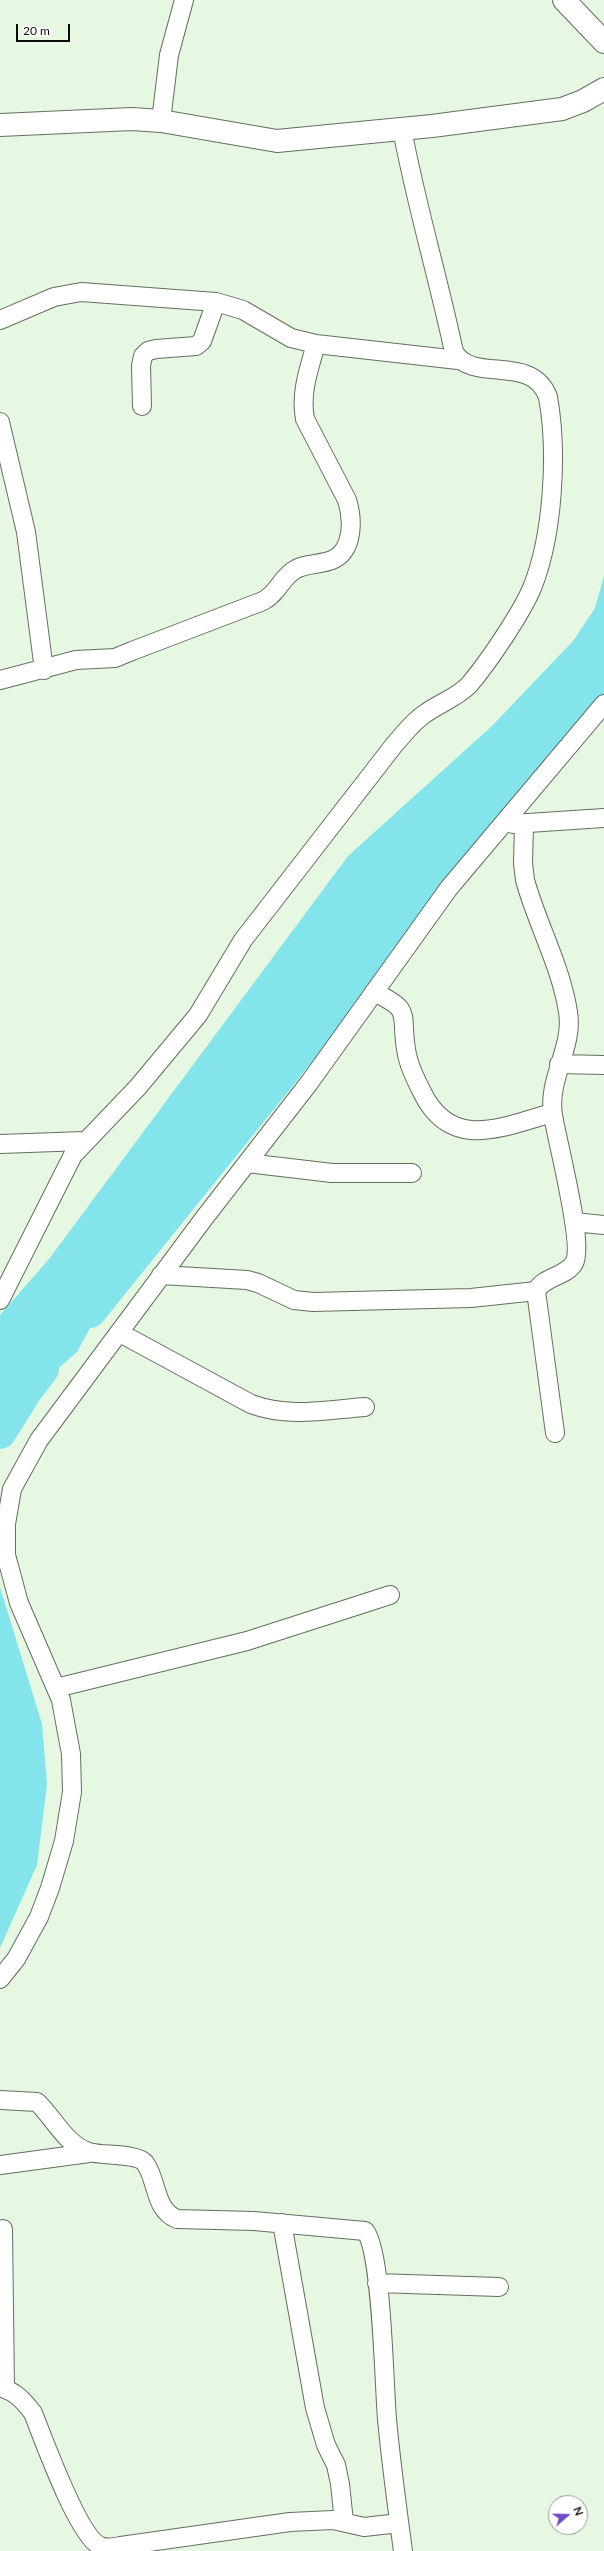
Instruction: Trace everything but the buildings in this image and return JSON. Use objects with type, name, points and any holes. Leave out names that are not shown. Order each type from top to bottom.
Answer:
[{"type":"street","points":[[161,121],[169,55],[184,0]]},
{"type":"street","points":[[568,1],[604,42]]},
{"type":"street","points":[[0,125],[132,119],[161,121],[277,140],[402,129],[562,109],[583,102],[604,89]]},
{"type":"street","points":[[402,129],[413,188],[429,241],[454,352],[458,360]]},
{"type":"street","points":[[0,320],[54,297],[81,292],[216,302],[243,310],[291,338],[316,344],[458,360],[468,364],[525,374],[545,387],[554,436],[554,464],[547,524],[539,566],[532,589],[480,671],[453,698],[425,713],[394,745],[243,940],[198,1015],[138,1087],[84,1141],[73,1155],[0,1300]]},
{"type":"street","points":[[142,406],[141,366],[143,356],[148,350],[156,348],[196,346],[202,341],[216,302]]},
{"type":"street","points":[[0,680],[44,670],[76,660],[115,658],[263,601],[273,596],[287,576],[294,570],[331,560],[340,555],[351,528],[352,514],[347,500],[305,418],[302,405],[303,394],[316,344]]},
{"type":"street","points":[[0,422],[26,532],[44,670]]},
{"type":"street","points":[[0,1978],[16,1959],[39,1917],[64,1842],[72,1792],[66,1719],[56,1688],[19,1603],[6,1555],[8,1506],[12,1489],[38,1440],[309,1083],[449,888],[504,825],[604,704]]},
{"type":"street","points":[[504,825],[604,818]]},
{"type":"street","points":[[524,824],[523,863],[525,880],[556,965],[569,1014],[570,1028],[559,1064],[552,1095],[552,1113],[574,1222],[577,1252],[575,1263],[568,1269],[540,1284],[536,1291],[555,1433]]},
{"type":"street","points":[[374,992],[401,1007],[404,1016],[408,1061],[428,1105],[448,1124],[471,1131],[491,1130],[552,1113]]},
{"type":"street","points":[[559,1064],[604,1065]]},
{"type":"street","points":[[0,1144],[84,1141]]},
{"type":"street","points":[[247,1163],[332,1173],[412,1173]]},
{"type":"street","points":[[574,1222],[604,1225]]},
{"type":"street","points":[[161,1276],[247,1280],[258,1283],[294,1300],[313,1302],[471,1298],[536,1291]]},
{"type":"street","points":[[120,1332],[251,1404],[270,1411],[284,1413],[364,1407]]},
{"type":"street","points":[[56,1688],[247,1641],[390,1595]]},
{"type":"street","points":[[0,2100],[37,2102],[77,2147],[89,2153]]},
{"type":"street","points":[[0,2165],[89,2153],[138,2158],[144,2163],[162,2207],[169,2216],[177,2219],[282,2223],[365,2230],[372,2244],[377,2283],[387,2418],[403,2551]]},
{"type":"street","points":[[282,2223],[315,2408],[321,2431],[336,2465],[340,2484],[344,2522]]},
{"type":"street","points":[[3,2229],[2,2388],[14,2392],[24,2400],[32,2413],[73,2509],[94,2546],[110,2548],[290,2522],[333,2520],[364,2527],[399,2523]]},
{"type":"street","points":[[377,2283],[499,2287]]},
{"type":"water","points":[[604,576],[604,658],[126,1262],[77,1352],[0,1420],[0,1315],[49,1259],[348,856],[492,726],[573,641],[595,608]]},
{"type":"water","points":[[0,1587],[42,1724],[47,1784],[37,1865],[0,1948]]},
{"type":"waterway","points":[[90,1312],[580,704],[604,664]]},
{"type":"waterway","points":[[0,1433],[27,1390],[43,1369]]}]
